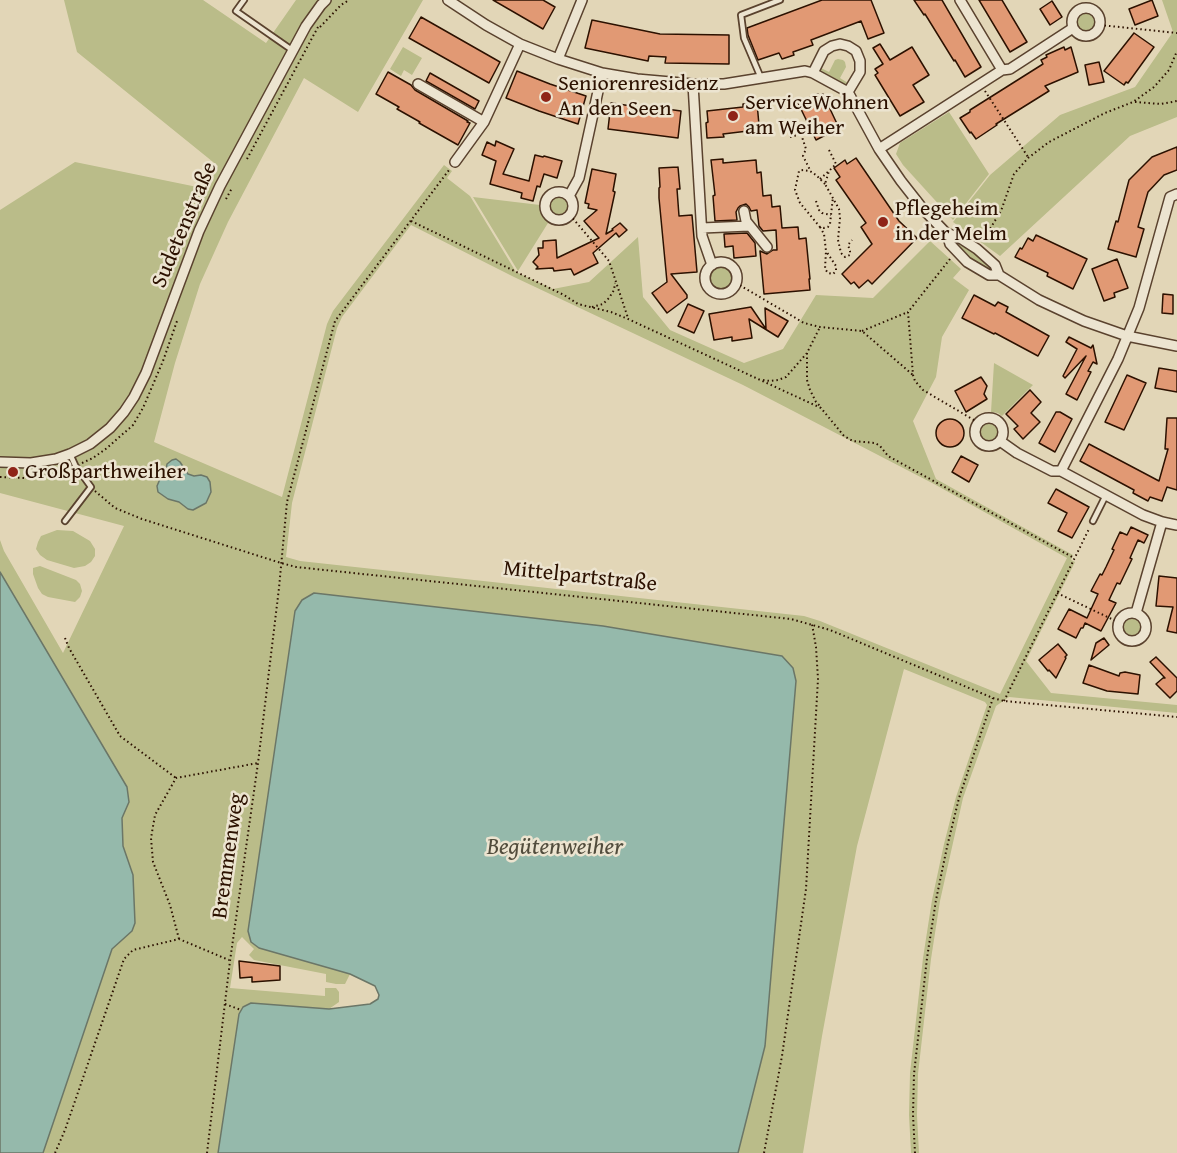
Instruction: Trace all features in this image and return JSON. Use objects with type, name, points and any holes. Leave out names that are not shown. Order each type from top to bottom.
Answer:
[{"type":"street","name":"Sudetenstraße","points":[[70,454],[90,444],[110,428],[134,397],[146,373],[199,231],[220,186],[292,50],[310,19],[326,0]]},
{"type":"street","points":[[448,0],[520,44],[602,73],[646,81],[693,84],[724,84],[805,71],[813,73],[848,92],[879,149],[901,181],[947,234],[950,244],[967,262],[989,275],[999,275],[1039,300],[1084,321],[1127,336],[1177,346]]},
{"type":"street","points":[[558,59],[582,0]]},
{"type":"street","points":[[960,0],[1002,70]]},
{"type":"street","points":[[1086,7],[1095,10],[1100,18],[1100,25],[1097,32],[1088,36],[1079,34],[1073,28],[1072,18],[1081,8],[1086,7]]},
{"type":"street","points":[[879,149],[1002,70],[1010,69],[1073,28]]},
{"type":"street","points":[[455,162],[484,122],[520,44]]},
{"type":"street","points":[[813,73],[824,51],[840,44],[848,46],[856,51],[860,61],[860,72],[848,92]]},
{"type":"street","points":[[569,196],[579,178],[602,73]]},
{"type":"street","points":[[418,84],[484,122]]},
{"type":"street","points":[[693,84],[702,236],[712,265]]},
{"type":"street","points":[[561,192],[569,196],[573,205],[570,215],[564,220],[554,220],[547,214],[546,201],[552,194],[561,192]]},
{"type":"street","points":[[1061,471],[1118,358],[1139,308],[1170,197],[1177,194]]},
{"type":"street","points":[[744,212],[749,226],[767,248]]},
{"type":"street","points":[[702,228],[749,226]]},
{"type":"street","points":[[947,234],[957,236],[977,249],[995,265],[999,275]]},
{"type":"street","points":[[722,262],[732,267],[737,276],[736,283],[727,293],[717,294],[708,288],[706,273],[712,265],[722,262]]},
{"type":"street","points":[[986,418],[998,421],[1003,428],[1000,441],[987,446],[979,441],[975,432],[979,423],[986,418]]},
{"type":"street","points":[[1000,441],[1017,453],[1052,471],[1061,471],[1143,515],[1177,525]]},
{"type":"street","points":[[0,462],[31,463],[70,454]]},
{"type":"street","points":[[1136,613],[1162,522]]},
{"type":"street","points":[[1127,613],[1136,613],[1145,623],[1144,633],[1138,640],[1124,639],[1118,631],[1118,622],[1127,613]]},
{"type":"lane","points":[[244,0],[236,11],[292,50]]},
{"type":"lane","points":[[761,79],[744,38],[741,15],[780,0]]},
{"type":"lane","points":[[65,521],[91,487],[70,454]]},
{"type":"lane","points":[[1093,521],[1106,495]]},
{"type":"path","points":[[243,166],[318,29],[348,0]]},
{"type":"path","points":[[1100,25],[1177,33]]},
{"type":"path","points":[[981,244],[1001,211],[1014,174],[1028,158],[1049,142],[1105,113],[1133,102],[1155,87],[1169,70],[1177,51]]},
{"type":"path","points":[[980,84],[1028,158]]},
{"type":"path","points":[[1133,102],[1161,104],[1177,101]]},
{"type":"path","points":[[790,137],[805,133]]},
{"type":"path","points":[[801,134],[806,149],[803,156],[810,171]]},
{"type":"path","points":[[820,179],[836,164],[829,150]]},
{"type":"path","name":"Bremmenweg","points":[[207,1153],[230,961],[258,763],[287,502],[335,321],[455,162]]},
{"type":"path","points":[[826,251],[836,266],[836,271],[832,274],[825,269],[824,234],[800,203],[795,190],[799,171],[810,171],[816,175],[825,184],[839,209],[838,240],[841,253],[845,257],[850,255],[848,244],[852,240]]},
{"type":"path","points":[[825,184],[829,171]]},
{"type":"path","points":[[222,208],[232,187]]},
{"type":"path","points":[[820,227],[828,227],[830,224],[832,197]]},
{"type":"path","points":[[816,201],[822,213],[831,215]]},
{"type":"path","points":[[570,215],[609,261],[628,319]]},
{"type":"path","points":[[411,221],[564,295],[578,304],[611,312],[628,319],[821,408]]},
{"type":"path","points":[[736,283],[804,323],[862,331],[908,312],[951,258]]},
{"type":"path","points":[[590,307],[603,304],[609,298],[616,280]]},
{"type":"path","points":[[908,312],[915,381],[923,390],[979,423]]},
{"type":"path","points":[[0,477],[25,478],[57,472],[93,458],[107,448],[133,424],[143,408],[178,320]]},
{"type":"path","points":[[761,379],[770,381],[786,377],[807,353],[820,327]]},
{"type":"path","points":[[862,331],[913,375]]},
{"type":"path","points":[[807,353],[807,380],[813,396],[844,436],[853,441],[875,443],[888,456],[1074,558]]},
{"type":"path","name":"Mittelpartstraße","points":[[91,487],[115,508],[142,519],[281,563],[308,568],[791,619],[830,630],[1004,701],[1177,717]]},
{"type":"path","points":[[1004,701],[1093,521]]},
{"type":"path","points":[[1057,593],[1118,622]]},
{"type":"path","points":[[764,1153],[782,1056],[806,889],[818,679],[812,624]]},
{"type":"path","points":[[65,638],[120,736],[176,778],[258,763]]},
{"type":"path","points":[[915,1153],[914,1074],[936,900],[960,798],[993,698]]},
{"type":"path","points":[[176,778],[155,815],[151,838],[153,862],[170,905],[179,939]]},
{"type":"path","points":[[54,1153],[65,1130],[124,959],[133,950],[179,939],[230,961]]},
{"type":"path","points":[[225,1004],[241,1010]]},
{"type":"green space","points":[[64,0],[203,0],[266,43],[296,0],[423,0],[358,112],[304,78],[228,222],[200,284],[175,363],[154,442],[282,497],[327,324],[333,311],[444,165],[452,171],[447,178],[470,196],[516,272],[553,289],[589,282],[638,237],[643,297],[670,330],[744,363],[783,349],[816,295],[873,298],[930,241],[961,269],[953,278],[969,290],[942,337],[936,377],[913,421],[936,479],[1073,555],[1071,560],[1075,562],[1026,661],[1051,693],[1177,705],[1177,713],[1009,697],[996,706],[963,798],[940,901],[918,1074],[919,1153],[911,1153],[909,1115],[910,1073],[923,958],[944,844],[956,797],[987,705],[985,702],[904,669],[857,846],[803,1153],[738,1153],[765,1046],[796,681],[792,668],[782,656],[603,626],[313,593],[302,600],[295,611],[248,931],[259,948],[350,974],[345,984],[336,984],[326,982],[326,974],[254,960],[249,955],[254,949],[242,937],[237,943],[230,988],[325,996],[325,988],[336,988],[339,992],[339,1002],[329,1009],[251,1003],[239,1014],[218,1153],[43,1153],[112,949],[132,931],[133,875],[123,846],[122,818],[129,802],[127,787],[0,572],[0,540],[4,551],[63,653],[124,526],[0,493],[0,210],[75,162],[207,189],[218,166],[77,52]],"holes":[[[411,225],[514,277],[743,385],[934,484],[1067,558],[1000,694],[804,616],[300,561],[286,557],[292,503],[337,328],[342,317]]]},
{"type":"green space","points":[[1162,0],[1177,0],[1177,117],[1130,136],[1000,256],[953,222],[990,175],[1060,115],[1135,87],[1173,32]]},
{"type":"green space","points":[[1086,8],[1096,12],[1100,22],[1096,32],[1086,36],[1076,32],[1072,22],[1076,12]]},
{"type":"green space","points":[[403,47],[422,58],[412,75],[404,70],[401,76],[390,69]]},
{"type":"green space","points":[[835,60],[845,62],[846,67],[840,78],[848,83],[846,85],[820,70],[821,68],[829,72]]},
{"type":"green space","points":[[949,112],[989,174],[953,220],[903,165],[896,154],[900,143]]},
{"type":"green space","points":[[559,192],[569,196],[573,206],[569,216],[559,220],[549,216],[545,206],[549,196]]},
{"type":"green space","points":[[473,197],[540,205],[542,215],[548,223],[518,271]]},
{"type":"green space","points":[[947,234],[977,249],[999,275],[967,262]]},
{"type":"green space","points":[[721,262],[732,267],[737,278],[732,289],[721,294],[710,289],[705,278],[710,267]]},
{"type":"green space","points":[[994,363],[1033,385],[1002,416],[991,412]]},
{"type":"green space","points":[[989,418],[999,422],[1003,432],[999,442],[989,446],[979,442],[975,432],[979,422]]},
{"type":"green space","points":[[57,530],[73,531],[90,541],[95,549],[95,556],[91,562],[74,568],[47,560],[40,555],[36,549],[41,536]]},
{"type":"green space","points":[[40,566],[76,580],[82,591],[80,597],[75,602],[42,594],[33,574],[33,568]]},
{"type":"green space","points":[[1132,613],[1142,617],[1146,627],[1142,637],[1132,641],[1122,637],[1118,627],[1122,617]]},
{"type":"water","points":[[176,459],[188,474],[207,477],[210,482],[211,492],[206,503],[193,510],[158,492],[157,486],[160,479],[165,476],[167,464]]},
{"type":"water","points":[[0,572],[127,787],[129,802],[122,818],[123,846],[133,875],[135,923],[132,931],[112,949],[43,1153],[0,1153]]},
{"type":"water","name":"Begütenweiher","points":[[314,593],[603,626],[782,656],[793,668],[796,681],[765,1046],[738,1153],[218,1153],[239,1014],[243,1007],[251,1003],[329,1009],[370,1004],[378,999],[379,995],[375,986],[350,974],[259,948],[251,942],[248,931],[295,611],[302,600]]},
{"type":"building","points":[[493,0],[543,0],[555,7],[543,29]]},
{"type":"building","points":[[822,0],[871,0],[884,33],[868,39],[861,21],[811,40],[813,45],[793,52],[794,55],[782,59],[779,53],[758,60],[747,28]]},
{"type":"building","points":[[914,0],[942,0],[981,67],[965,77]]},
{"type":"building","points":[[979,0],[1002,0],[1027,42],[1010,52]]},
{"type":"building","points":[[1152,0],[1158,16],[1135,25],[1129,9]]},
{"type":"building","points":[[1052,1],[1062,17],[1050,25],[1040,9]]},
{"type":"building","points":[[421,17],[500,62],[489,83],[409,38]]},
{"type":"building","points":[[592,20],[660,34],[729,35],[729,64],[665,63],[666,57],[649,56],[648,61],[585,48]]},
{"type":"building","points":[[1134,33],[1154,47],[1128,83],[1124,85],[1104,71]]},
{"type":"building","points":[[880,44],[890,60],[912,47],[929,75],[913,85],[924,102],[900,116],[875,75],[878,73],[875,69],[883,64],[873,48]]},
{"type":"building","points":[[1064,47],[1065,50],[1071,47],[1078,72],[1045,86],[1049,91],[976,139],[970,133],[960,118],[1043,64],[1041,60],[1047,57],[1046,55]]},
{"type":"building","points":[[1099,62],[1104,82],[1089,85],[1085,65]]},
{"type":"building","name":"Seniorenresidenz An den Seen","points":[[517,71],[586,96],[578,124],[506,98]]},
{"type":"building","points":[[388,72],[470,123],[458,145],[419,123],[397,109],[399,107],[376,94]]},
{"type":"building","points":[[430,73],[479,101],[475,109],[426,81]]},
{"type":"building","points":[[818,94],[819,96],[823,94],[839,128],[816,140],[798,103]]},
{"type":"building","points":[[611,103],[681,111],[678,138],[608,129]]},
{"type":"building","name":"ServiceWohnen am Weiher","points":[[757,103],[759,125],[762,125],[763,133],[748,135],[748,131],[723,134],[724,137],[707,138],[707,111]]},
{"type":"building","points":[[496,141],[514,149],[503,174],[529,181],[535,155],[562,161],[557,178],[544,174],[540,187],[537,186],[533,201],[521,198],[522,193],[490,184],[496,161],[482,155],[487,142],[495,146]]},
{"type":"building","points":[[1177,147],[1177,170],[1164,175],[1148,192],[1138,227],[1144,229],[1136,257],[1108,249],[1129,180],[1152,157]]},
{"type":"building","name":"Pflegeheim in der Melm","points":[[856,158],[899,221],[917,238],[872,284],[868,280],[859,288],[854,282],[851,284],[842,274],[872,244],[861,227],[866,223],[836,180],[840,177],[834,168],[845,160],[847,164]]},
{"type":"building","points":[[723,159],[723,163],[756,160],[757,173],[761,172],[763,196],[771,195],[772,207],[780,206],[782,228],[798,227],[799,239],[806,238],[810,290],[764,294],[760,251],[767,254],[777,250],[776,230],[763,231],[759,226],[757,210],[751,211],[746,204],[738,208],[737,220],[715,221],[711,160]]},
{"type":"building","points":[[678,167],[679,216],[692,215],[697,272],[671,274],[687,298],[667,313],[652,293],[667,282],[659,198],[659,168]]},
{"type":"building","points":[[592,169],[616,174],[613,191],[615,192],[606,234],[620,223],[627,230],[619,237],[616,233],[593,253],[598,263],[574,275],[571,269],[554,271],[553,268],[536,269],[538,267],[533,262],[539,255],[538,248],[543,248],[543,241],[556,240],[557,258],[599,238],[584,221],[597,210],[588,208],[589,204],[585,203]]},
{"type":"building","points":[[747,233],[755,243],[756,256],[734,258],[733,246],[725,247],[724,234]]},
{"type":"building","points":[[1036,235],[1087,259],[1073,289],[1047,276],[1048,273],[1015,257],[1028,238],[1033,241]]},
{"type":"building","points":[[1117,259],[1128,288],[1114,293],[1115,297],[1104,301],[1092,269]]},
{"type":"building","points":[[1163,294],[1173,295],[1173,314],[1162,313]]},
{"type":"building","points":[[974,295],[995,306],[998,302],[1008,307],[1006,312],[1049,336],[1038,356],[962,318]]},
{"type":"building","points":[[688,304],[704,311],[694,333],[678,326]]},
{"type":"building","points":[[751,307],[766,329],[765,308],[788,321],[778,337],[749,319],[752,338],[732,341],[732,337],[714,340],[709,314]]},
{"type":"building","points":[[1069,337],[1091,348],[1093,345],[1097,364],[1093,362],[1088,371],[1091,372],[1077,400],[1066,394],[1086,356],[1065,378],[1063,376],[1077,349],[1066,342]]},
{"type":"building","points":[[1159,368],[1177,371],[1177,392],[1155,388]]},
{"type":"building","points":[[1127,375],[1146,383],[1124,430],[1105,422]]},
{"type":"building","points":[[981,377],[987,386],[984,394],[987,399],[966,412],[955,391]]},
{"type":"building","points":[[1030,390],[1041,402],[1031,413],[1040,422],[1023,439],[1014,429],[1018,426],[1006,414]]},
{"type":"building","points":[[1056,412],[1072,419],[1055,452],[1039,443]]},
{"type":"building","points":[[1167,418],[1177,418],[1177,490],[1167,487],[1162,501],[1150,497],[1148,501],[1133,493],[1134,490],[1080,461],[1089,444],[1159,481],[1168,449],[1165,449]]},
{"type":"building","points":[[950,419],[960,423],[964,433],[960,443],[950,447],[940,443],[936,433],[940,423]]},
{"type":"building","points":[[961,456],[978,465],[969,482],[952,472]]},
{"type":"building","points":[[1056,489],[1089,507],[1072,538],[1058,531],[1067,513],[1048,503]]},
{"type":"building","points":[[1131,527],[1148,535],[1144,543],[1138,540],[1120,584],[1117,583],[1109,600],[1116,603],[1101,631],[1085,623],[1076,638],[1058,629],[1069,609],[1087,618],[1098,594],[1091,591],[1106,567],[1120,532],[1127,535]]},
{"type":"building","points":[[1159,576],[1177,578],[1177,633],[1167,631],[1173,607],[1156,606]]},
{"type":"building","points":[[1104,638],[1109,645],[1091,660],[1096,643]]},
{"type":"building","points":[[1058,644],[1067,655],[1056,678],[1039,660]]},
{"type":"building","points":[[1156,657],[1177,678],[1177,691],[1170,698],[1156,684],[1165,678],[1150,662]]},
{"type":"building","points":[[1089,665],[1119,676],[1120,673],[1125,672],[1140,675],[1138,694],[1107,691],[1083,683]]},
{"type":"building","points":[[239,961],[280,966],[280,980],[252,982],[252,977],[240,978]]},
{"type":"place","name":"Seniorenresidenz An den Seen","points":[[546,97]]},
{"type":"place","name":"ServiceWohnen am Weiher","points":[[733,116]]},
{"type":"place","name":"Pflegeheim in der Melm","points":[[883,222]]},
{"type":"place","name":"Großparthweiher","points":[[13,472]]}]
